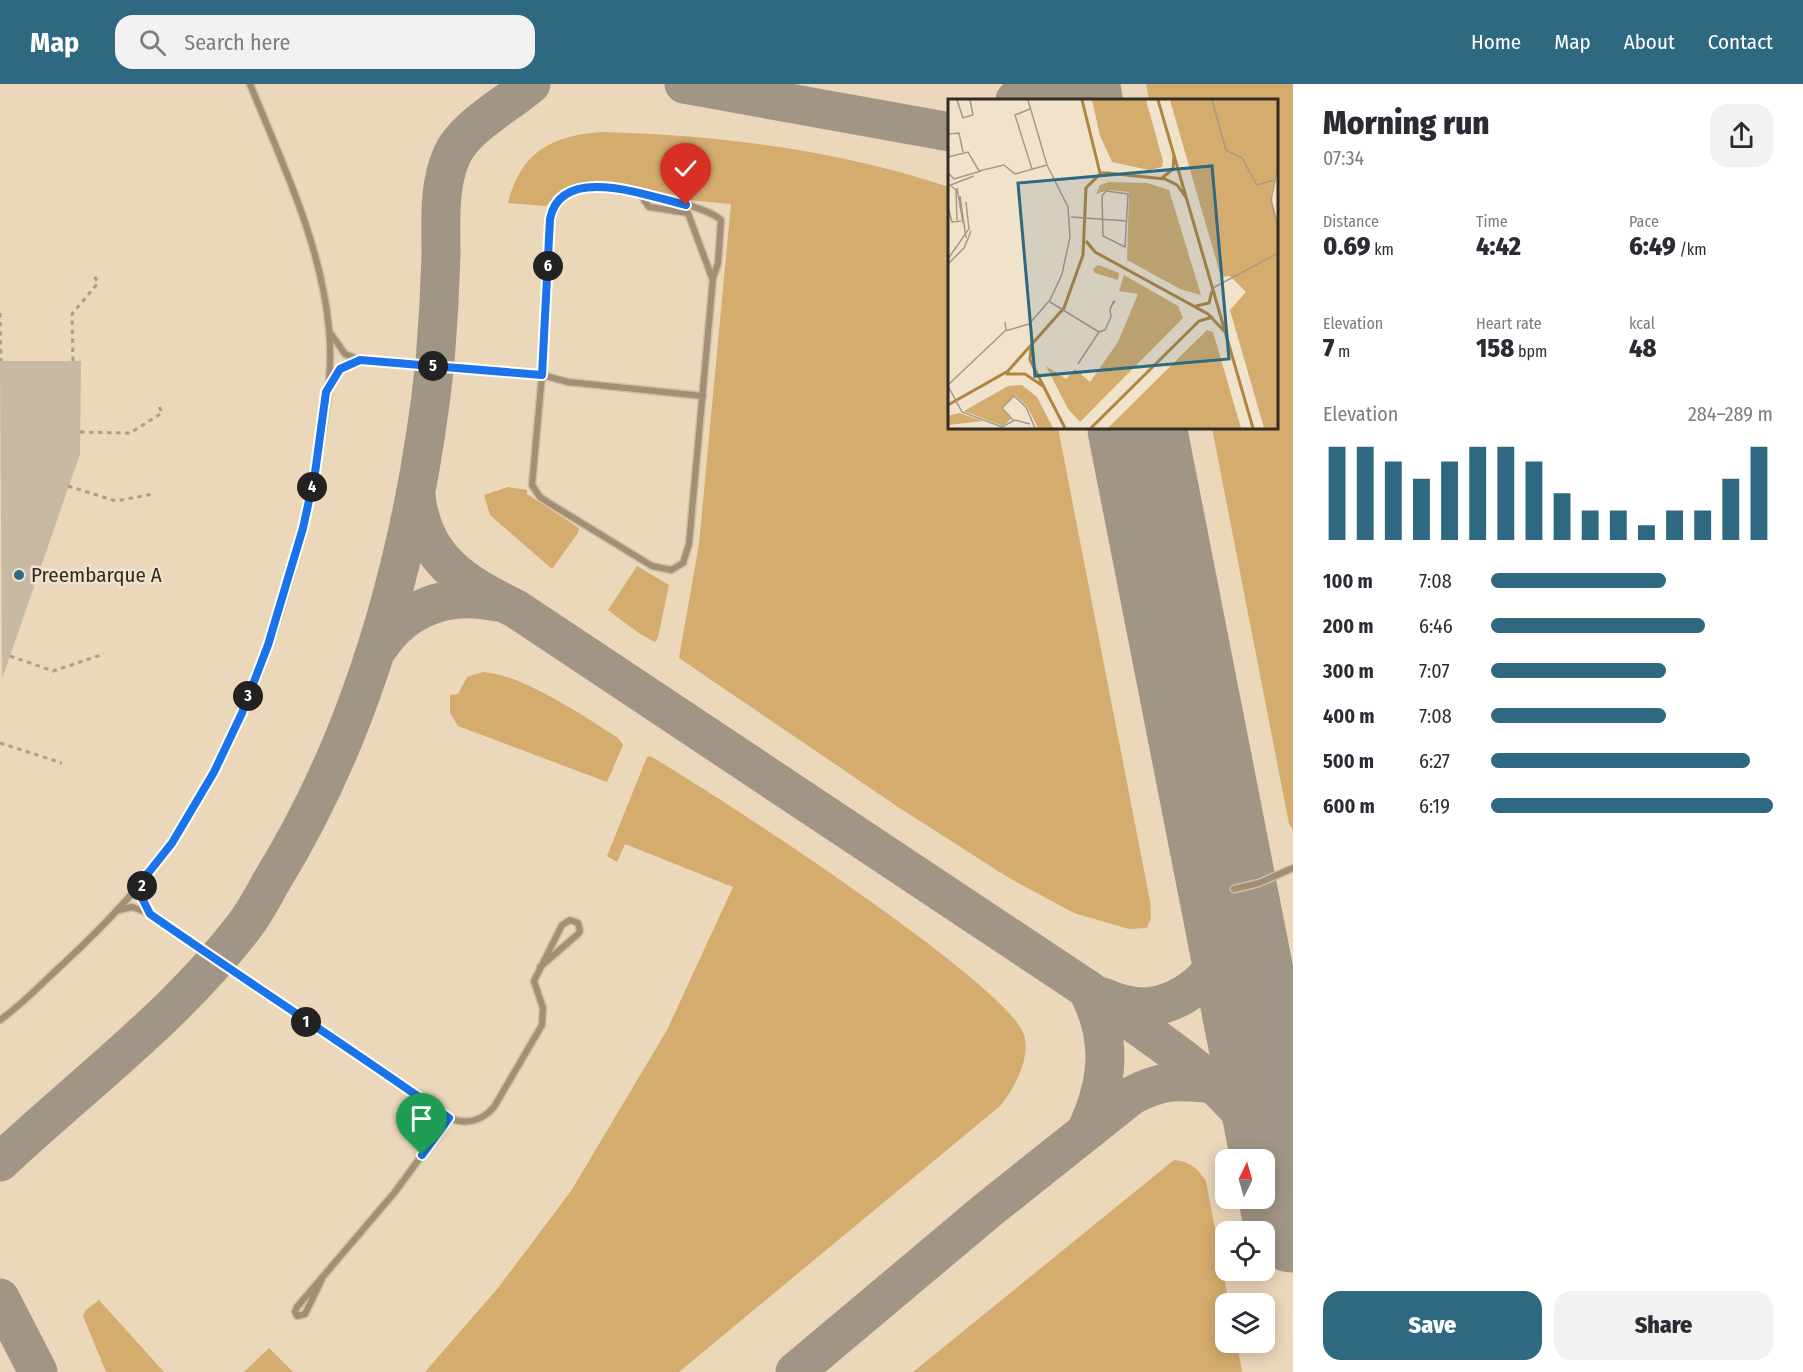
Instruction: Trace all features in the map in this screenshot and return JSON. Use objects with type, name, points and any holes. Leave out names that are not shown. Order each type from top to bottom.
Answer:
[{"type":"lane","points":[[250,84],[312,242],[321,275],[330,331],[334,341],[345,354],[360,360],[542,375],[568,382],[703,396]]},
{"type":"lane","points":[[584,187],[621,189],[715,214],[721,220],[718,263],[713,278],[687,556],[683,563],[671,570],[652,566],[549,503],[535,492],[532,485],[542,375],[550,219],[553,209],[566,194],[584,187]]},
{"type":"lane","points":[[649,196],[644,200],[648,207],[682,210],[691,217],[713,278]]},
{"type":"lane","points":[[0,1020],[69,958],[117,910],[172,843],[214,772],[242,713],[268,645],[303,528],[315,473],[326,392],[330,331]]},
{"type":"lane","points":[[326,392],[340,369],[360,360]]},
{"type":"lane","points":[[1234,890],[1259,883],[1293,868]]},
{"type":"lane","points":[[145,877],[142,898],[150,914]]},
{"type":"lane","points":[[117,910],[132,908],[150,914],[299,1018],[340,1041],[449,1118],[473,1121],[488,1114],[539,1032],[543,1008],[534,981],[540,967],[562,925],[570,920],[578,923],[580,931],[578,934],[540,967]]},
{"type":"lane","points":[[321,1280],[305,1314],[297,1316],[295,1311],[297,1306],[395,1192],[449,1118]]},
{"type":"path","points":[[73,361],[72,314],[98,284],[93,273]]},
{"type":"path","points":[[0,313],[1,361]]},
{"type":"path","points":[[80,432],[130,433],[162,413],[159,406]]},
{"type":"path","points":[[68,486],[116,501],[153,494]]},
{"type":"path","points":[[10,656],[53,670],[104,654]]},
{"type":"path","points":[[0,743],[62,763]]},
{"type":"shaded area","points":[[0,84],[1293,84],[1293,1372],[0,1372]]},
{"type":"shaded area","points":[[1146,84],[1293,84],[1293,830],[1289,824],[1212,429],[1278,429],[1278,99],[1149,99]]},
{"type":"shaded area","points":[[601,132],[645,134],[777,147],[864,163],[948,187],[948,429],[1058,429],[1150,901],[1151,918],[1147,928],[1129,929],[1074,913],[1009,878],[898,807],[679,658],[699,544],[731,204],[689,200],[689,197],[632,185],[596,181],[579,184],[563,192],[546,206],[508,203],[521,171],[530,159],[553,143],[583,134]]},
{"type":"shaded area","points":[[508,487],[527,490],[527,494],[579,528],[578,533],[552,569],[490,515],[484,495]]},
{"type":"shaded area","points":[[637,566],[669,585],[655,642],[640,634],[608,610]]},
{"type":"shaded area","points":[[483,672],[516,680],[534,688],[618,738],[623,745],[607,782],[458,726],[450,713],[450,695],[458,694],[467,677]]},
{"type":"shaded area","points":[[650,756],[791,846],[915,934],[968,975],[1006,1010],[1024,1035],[1026,1044],[1020,1073],[1000,1106],[679,1372],[425,1372],[498,1288],[571,1191],[667,1030],[733,887],[625,844],[617,862],[607,856],[647,757]]},
{"type":"shaded area","points":[[1174,1160],[1193,1166],[1206,1181],[1215,1229],[1215,1281],[1225,1281],[1227,1293],[1215,1293],[1215,1353],[1239,1353],[1242,1372],[913,1372]]},
{"type":"shaded area","points":[[99,1300],[164,1372],[106,1372],[83,1316],[86,1310]]},
{"type":"shaded area","points":[[269,1348],[293,1372],[244,1372]]},
{"type":"building","name":"Preembarque A","points":[[0,361],[81,361],[80,454],[2,679]]},
{"type":"taxiway","points":[[0,1162],[159,1020],[218,958],[256,910],[315,802],[344,739],[368,675],[394,587],[415,498],[435,362],[444,179],[452,155],[466,135],[487,116],[531,84]]},
{"type":"taxiway","points":[[684,84],[948,132]]},
{"type":"taxiway","points":[[1016,99],[1030,84]]},
{"type":"taxiway","points":[[416,496],[420,518],[427,537],[437,553],[463,579],[516,609],[1087,989],[1205,1076],[1246,1118],[1263,1142],[1288,1197]]},
{"type":"taxiway","points":[[379,647],[402,621],[430,605],[462,599],[497,602]]},
{"type":"taxiway","points":[[1103,997],[1128,1005],[1148,1007],[1170,1002],[1184,995],[1198,985],[1218,959],[1224,944],[1225,928],[1222,912]]},
{"type":"taxiway","points":[[1086,1131],[1100,1095],[1105,1060],[1101,1025],[1087,989]]},
{"type":"taxiway","points":[[795,1372],[989,1209],[1131,1096],[1152,1086],[1172,1082],[1215,1084]]},
{"type":"taxiway","points":[[0,1298],[38,1372]]},
{"type":"runway","points":[[1070,84],[1073,99]]},
{"type":"runway","points":[[1137,429],[1293,1223]]},
{"type":"place","name":"Preembarque A","points":[[19,575]]},
{"type":"route","points":[[422,1155],[449,1118],[340,1041],[299,1018],[150,914],[142,898],[142,884],[172,843],[214,772],[242,713],[268,645],[285,595],[303,528],[315,473],[326,392],[335,374],[346,364],[360,360],[542,375],[550,219],[556,204],[571,191],[584,187],[599,187],[621,189],[686,205]]}]
